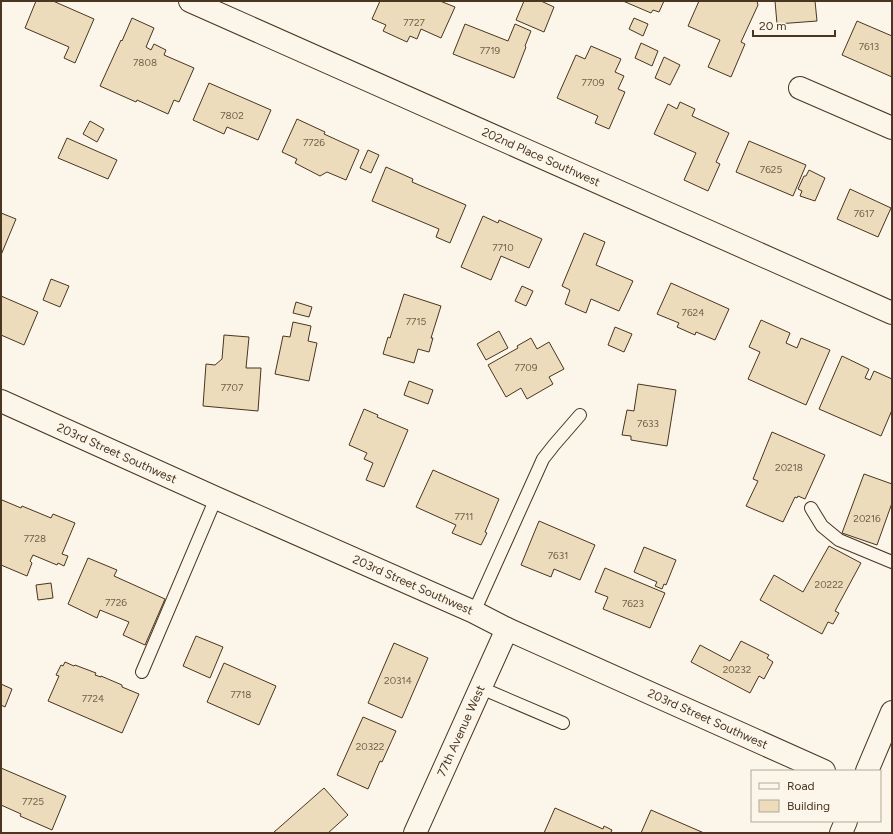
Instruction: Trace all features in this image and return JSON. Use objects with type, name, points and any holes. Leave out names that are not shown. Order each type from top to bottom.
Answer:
[{"type":"street","name":"202nd Place Southwest","points":[[190,1],[892,314]]},
{"type":"street","points":[[800,88],[892,128]]},
{"type":"street","name":"203rd Street Southwest","points":[[1,401],[474,612],[507,629],[822,770]]},
{"type":"street","name":"77th Avenue West","points":[[415,833],[507,629]]},
{"type":"street","points":[[867,770],[891,718]]},
{"type":"street","points":[[841,833],[846,822]]},
{"type":"lane","points":[[474,612],[543,459],[580,415]]},
{"type":"lane","points":[[142,672],[216,498]]},
{"type":"lane","points":[[811,508],[822,526],[839,540],[892,562]]},
{"type":"lane","points":[[481,688],[563,723]]},
{"type":"building","points":[[36,1],[53,1],[94,19],[75,63],[64,58],[69,47],[25,28]]},
{"type":"building","points":[[380,1],[440,1],[455,7],[441,38],[421,29],[417,39],[410,36],[407,42],[383,31],[386,25],[372,19]]},
{"type":"building","points":[[524,1],[541,1],[554,7],[544,32],[516,20]]},
{"type":"building","points":[[623,1],[664,1],[659,12],[653,10],[651,13]]},
{"type":"building","points":[[699,1],[757,1],[758,5],[741,42],[745,44],[731,77],[708,67],[720,40],[688,26]]},
{"type":"building","points":[[775,1],[815,1],[817,21],[777,24]]},
{"type":"building","points":[[132,18],[154,28],[146,47],[151,50],[154,44],[166,50],[164,55],[194,68],[179,102],[174,100],[168,114],[100,86]]},
{"type":"building","points":[[634,18],[648,24],[643,36],[629,29]]},
{"type":"building","points":[[857,21],[892,36],[892,77],[842,55]]},
{"type":"building","points":[[465,24],[508,41],[515,24],[531,31],[514,78],[453,54]]},
{"type":"building","points":[[641,43],[658,51],[652,66],[635,58]]},
{"type":"building","points":[[591,46],[621,59],[615,72],[624,76],[618,89],[625,92],[609,129],[595,123],[598,116],[557,98],[576,55],[585,59]]},
{"type":"building","points":[[664,57],[680,65],[670,85],[655,78]]},
{"type":"building","points":[[209,83],[271,110],[258,140],[227,127],[224,134],[193,120]]},
{"type":"building","points":[[680,102],[695,109],[692,116],[729,133],[716,162],[720,164],[708,191],[684,180],[696,153],[654,134],[668,104],[677,109]]},
{"type":"building","points":[[297,119],[325,132],[324,134],[359,150],[346,180],[327,172],[320,176],[295,163],[297,159],[282,152]]},
{"type":"building","points":[[90,121],[104,129],[97,142],[83,134]]},
{"type":"building","points":[[67,138],[117,160],[108,179],[58,158]]},
{"type":"building","points":[[749,141],[806,165],[793,196],[736,172]]},
{"type":"building","points":[[368,150],[379,155],[371,173],[360,168]]},
{"type":"building","points":[[386,167],[413,179],[412,182],[466,205],[450,243],[436,237],[439,229],[372,201]]},
{"type":"building","points":[[809,170],[825,178],[815,201],[800,196],[802,191],[798,189],[804,176],[806,176]]},
{"type":"building","points":[[850,189],[891,208],[878,237],[837,219]]},
{"type":"building","points":[[1,213],[16,219],[1,255]]},
{"type":"building","points":[[483,216],[498,223],[499,220],[542,239],[529,268],[501,256],[491,280],[461,267]]},
{"type":"building","points":[[584,233],[605,242],[596,265],[633,281],[619,311],[591,299],[586,313],[565,304],[570,290],[562,286]]},
{"type":"building","points":[[51,279],[69,286],[60,307],[43,300]]},
{"type":"building","points":[[671,283],[729,309],[715,340],[696,332],[695,335],[677,327],[679,323],[657,314]]},
{"type":"building","points":[[522,286],[533,291],[526,306],[515,301]]},
{"type":"building","points":[[404,294],[441,306],[431,338],[433,338],[429,352],[418,349],[414,363],[383,354],[388,337],[390,338]]},
{"type":"building","points":[[1,296],[38,312],[24,345],[1,335]]},
{"type":"building","points":[[296,302],[312,307],[309,317],[293,313]]},
{"type":"building","points":[[761,320],[790,333],[786,343],[797,348],[801,338],[830,350],[806,405],[748,379],[760,352],[749,347]]},
{"type":"building","points":[[293,322],[311,326],[308,341],[317,343],[309,381],[275,374],[283,336],[290,337]]},
{"type":"building","points":[[615,327],[632,334],[624,352],[608,345]]},
{"type":"building","points":[[499,331],[508,348],[486,360],[477,344]]},
{"type":"building","points":[[224,335],[249,337],[246,368],[261,368],[258,411],[203,406],[206,364],[215,365],[222,359]]},
{"type":"building","points":[[531,338],[537,349],[549,342],[564,369],[549,377],[553,384],[527,399],[521,388],[506,397],[488,365],[518,348],[517,346]]},
{"type":"building","points":[[842,356],[869,369],[865,378],[870,380],[874,371],[892,379],[892,410],[881,436],[819,409]]},
{"type":"building","points":[[409,381],[433,390],[428,404],[404,395]]},
{"type":"building","points":[[638,384],[676,390],[667,446],[631,440],[631,436],[622,435],[627,410],[634,411]]},
{"type":"building","points":[[364,409],[378,415],[377,417],[408,430],[384,487],[366,480],[373,463],[364,459],[367,453],[349,445]]},
{"type":"building","points":[[772,432],[825,455],[805,499],[798,496],[797,498],[795,497],[783,522],[746,506],[758,481],[753,479]]},
{"type":"building","points":[[433,470],[499,499],[485,532],[487,533],[481,545],[452,533],[456,525],[416,507]]},
{"type":"building","points":[[864,474],[892,484],[892,503],[877,545],[842,533]]},
{"type":"building","points":[[2,500],[21,508],[22,506],[51,518],[53,514],[75,523],[62,554],[68,556],[64,566],[58,563],[57,565],[33,555],[30,561],[32,563],[27,576],[1,565]]},
{"type":"building","points":[[539,521],[595,545],[580,580],[554,569],[551,577],[521,565]]},
{"type":"building","points":[[829,546],[861,563],[835,611],[839,613],[833,624],[828,622],[822,634],[760,600],[774,575],[803,592]]},
{"type":"building","points":[[644,547],[676,560],[666,585],[664,584],[662,589],[655,586],[657,582],[634,572]]},
{"type":"building","points":[[88,558],[117,570],[114,576],[165,599],[145,645],[123,635],[129,622],[100,610],[97,618],[68,604]]},
{"type":"building","points":[[605,568],[665,593],[650,628],[603,609],[608,597],[595,592]]},
{"type":"building","points":[[51,583],[53,598],[38,600],[36,585]]},
{"type":"building","points":[[196,636],[223,647],[210,678],[183,666]]},
{"type":"building","points":[[741,641],[769,655],[767,658],[773,662],[764,679],[759,676],[750,693],[691,662],[700,645],[730,661]]},
{"type":"building","points":[[394,643],[428,658],[402,718],[368,703]]},
{"type":"building","points":[[65,662],[96,673],[95,675],[122,685],[122,687],[139,694],[122,733],[48,701],[59,676],[56,675],[61,665],[63,666]]},
{"type":"building","points":[[224,663],[276,686],[259,725],[207,702]]},
{"type":"building","points":[[1,684],[12,689],[5,707],[1,705]]},
{"type":"building","points":[[363,717],[396,731],[382,762],[380,761],[368,789],[337,775]]},
{"type":"building","points":[[1,768],[66,796],[52,830],[20,816],[21,814],[1,805]]},
{"type":"building","points":[[324,788],[348,815],[328,833],[273,833]]},
{"type":"building","points":[[555,808],[603,829],[604,826],[612,830],[611,832],[613,833],[544,833]]},
{"type":"building","points":[[651,810],[704,833],[641,833]]}]
